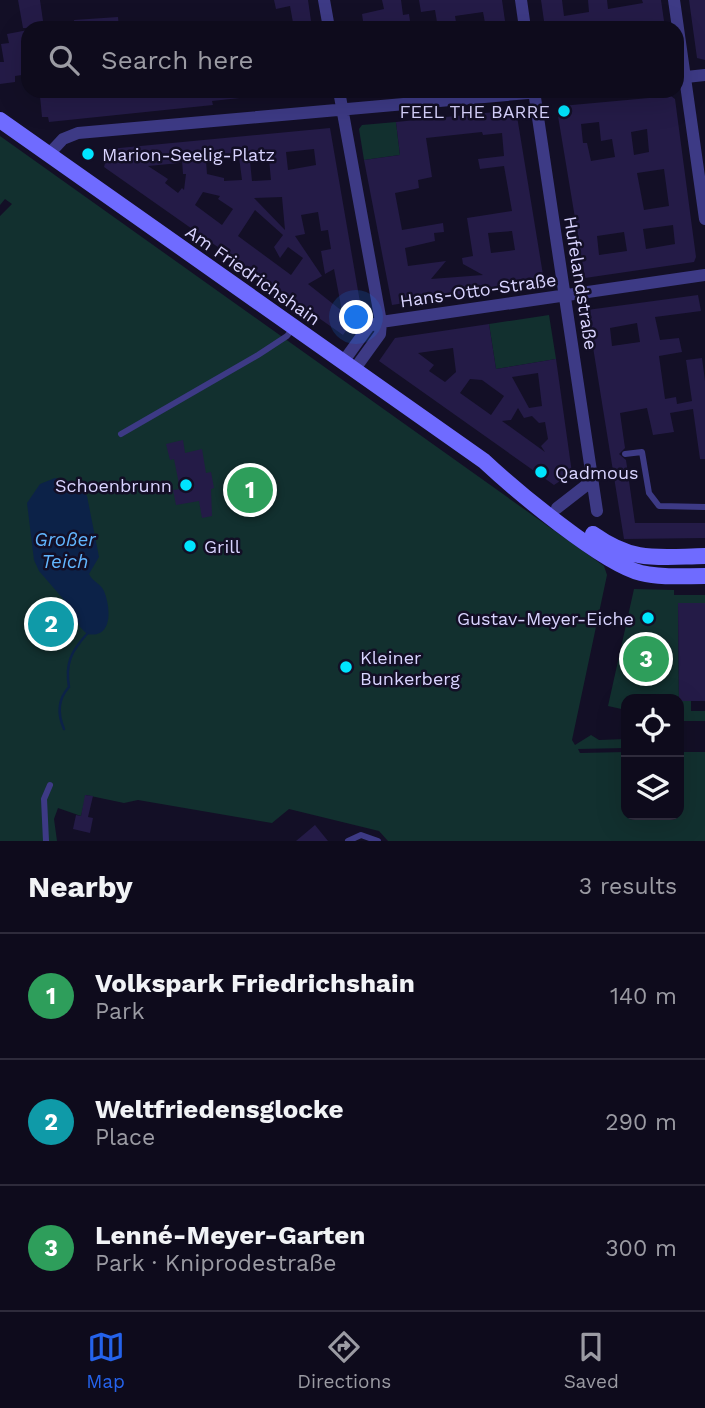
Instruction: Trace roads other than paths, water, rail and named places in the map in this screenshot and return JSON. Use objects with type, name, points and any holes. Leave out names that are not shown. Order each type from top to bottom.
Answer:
[{"type":"street","points":[[324,0],[328,21]]},
{"type":"street","points":[[521,0],[524,21]]},
{"type":"street","points":[[674,0],[676,21]]},
{"type":"street","points":[[684,78],[705,75]]},
{"type":"street","points":[[684,96],[705,219]]},
{"type":"street","points":[[340,98],[381,322],[380,334],[349,366]]},
{"type":"street","points":[[49,154],[63,139],[78,133],[462,98]]},
{"type":"street","name":"Hufelandstraße","points":[[535,98],[597,510]]},
{"type":"street","name":"Am Friedrichshain","points":[[0,120],[484,461],[525,496],[626,561]]},
{"type":"street","name":"Hans-Otto-Straße","points":[[381,322],[705,275]]},
{"type":"street","name":"Am Friedrichshain","points":[[484,461],[500,468],[557,508],[626,561]]},
{"type":"street","points":[[557,508],[593,480]]},
{"type":"street","points":[[626,561],[705,556]]},
{"type":"street","points":[[626,561],[657,576],[705,576]]},
{"type":"lane","points":[[121,434],[258,355],[287,336],[294,327]]},
{"type":"lane","points":[[625,454],[642,452],[649,493],[659,506],[705,507]]},
{"type":"lane","points":[[46,841],[44,799],[50,785]]},
{"type":"lane","points":[[348,841],[361,835],[378,841]]},
{"type":"water","name":"Großer Teich","points":[[55,478],[75,483],[87,496],[99,557],[89,574],[104,591],[109,613],[106,627],[95,634],[87,634],[80,627],[71,608],[39,571],[34,560],[27,503],[40,484]]},
{"type":"waterway","points":[[64,729],[60,706],[69,687],[69,665],[73,652],[87,634]]},
{"type":"place","name":"FEEL THE BARRE","points":[[564,111]]},
{"type":"place","name":"Marion-Seelig-Platz","points":[[88,154]]},
{"type":"place","name":"Qadmous","points":[[541,472]]},
{"type":"place","name":"Schoenbrunn","points":[[186,485]]},
{"type":"place","name":"Volkspark Friedrichshain","points":[[250,490]]},
{"type":"place","name":"Grill","points":[[190,546]]},
{"type":"place","name":"Gustav-Meyer-Eiche","points":[[648,618]]},
{"type":"place","name":"Weltfriedensglocke","points":[[51,624]]},
{"type":"place","name":"Lenné-Meyer-Garten","points":[[646,659]]},
{"type":"place","name":"Kleiner Bunkerberg","points":[[346,667]]}]
